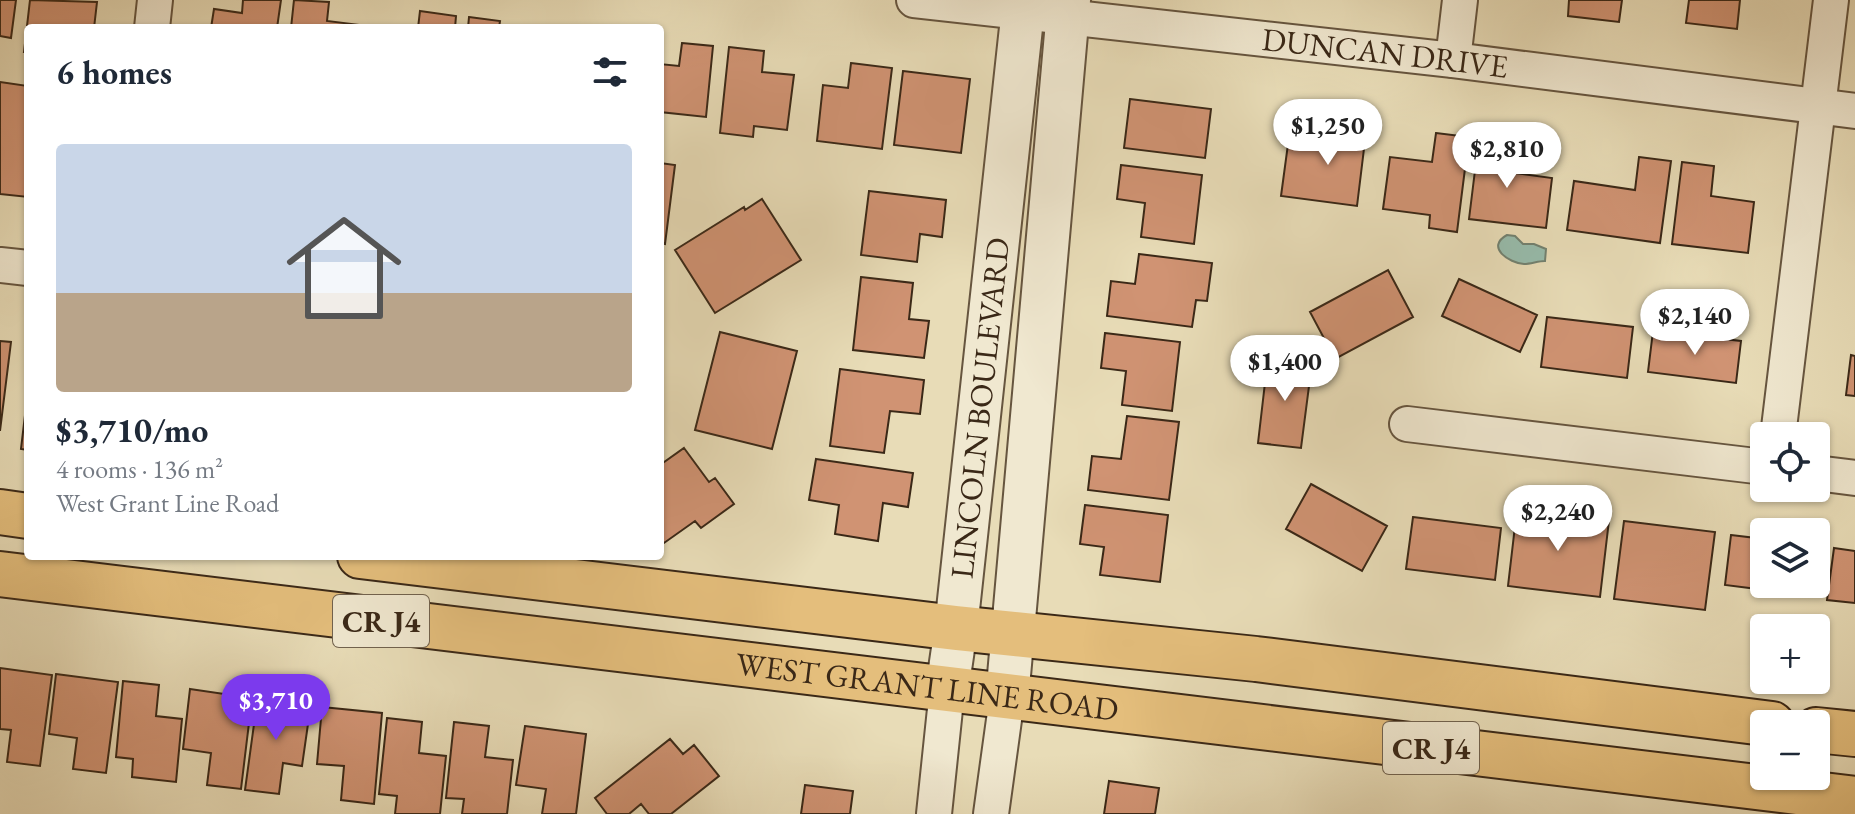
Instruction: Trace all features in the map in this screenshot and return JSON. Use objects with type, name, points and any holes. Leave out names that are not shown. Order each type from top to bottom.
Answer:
[{"type":"main road","points":[[0,512],[24,515]]},
{"type":"main road","name":"WEST GRANT LINE ROAD","points":[[393,560],[1012,635],[1256,659],[1750,721]]},
{"type":"main road","name":"WEST GRANT LINE ROAD","points":[[0,574],[1855,799]]},
{"type":"main road","points":[[1830,731],[1855,734]]},
{"type":"street","points":[[152,24],[155,0]]},
{"type":"street","name":"DUNCAN DRIVE","points":[[914,0],[1068,9],[1855,111]]},
{"type":"street","points":[[1453,60],[1460,0]]},
{"type":"street","points":[[1780,422],[1831,0]]},
{"type":"street","name":"LINCOLN BOULEVARD","points":[[934,814],[1023,6]]},
{"type":"street","name":"LINCOLN BOULEVARD","points":[[991,814],[1007,698],[1068,9]]},
{"type":"street","points":[[0,265],[24,268]]},
{"type":"street","points":[[1407,424],[1750,465]]},
{"type":"street","points":[[1830,475],[1855,478]]},
{"type":"shaded area","points":[[1507,235],[1515,236],[1523,244],[1546,249],[1545,261],[1524,264],[1506,258],[1498,244]]},
{"type":"building","points":[[0,0],[16,0],[11,38],[0,36]]},
{"type":"building","points":[[30,0],[97,2],[94,24],[27,24]]},
{"type":"building","points":[[243,0],[281,0],[278,24],[212,24],[214,9],[242,13]]},
{"type":"building","points":[[294,0],[329,2],[327,21],[352,24],[291,24]]},
{"type":"building","points":[[1569,0],[1622,0],[1619,22],[1568,16]]},
{"type":"building","points":[[1689,0],[1740,0],[1737,29],[1686,23]]},
{"type":"building","points":[[420,11],[456,16],[455,24],[418,24]]},
{"type":"building","points":[[469,17],[500,21],[500,24],[468,24]]},
{"type":"building","points":[[682,43],[713,46],[706,117],[664,112],[664,64],[679,66]]},
{"type":"building","points":[[729,47],[764,51],[762,72],[794,75],[787,130],[754,126],[753,137],[720,133]]},
{"type":"building","points":[[851,63],[892,68],[882,149],[817,141],[823,85],[848,88]]},
{"type":"building","points":[[903,71],[970,79],[961,153],[894,145]]},
{"type":"building","points":[[0,82],[24,85],[24,197],[0,194]]},
{"type":"building","points":[[1130,99],[1211,109],[1205,158],[1124,148]]},
{"type":"building","points":[[1334,120],[1367,124],[1357,206],[1281,196],[1288,144],[1330,149]]},
{"type":"building","points":[[1436,133],[1469,137],[1457,232],[1429,228],[1430,215],[1383,209],[1390,157],[1432,162]]},
{"type":"building","points":[[1479,138],[1511,142],[1507,172],[1552,178],[1546,228],[1469,219]]},
{"type":"building","points":[[1639,157],[1671,161],[1660,243],[1567,230],[1574,181],[1635,190]]},
{"type":"building","points":[[1682,162],[1714,166],[1711,196],[1754,202],[1748,253],[1672,244]]},
{"type":"building","points":[[664,164],[675,165],[664,244]]},
{"type":"building","points":[[1121,165],[1202,175],[1194,244],[1141,237],[1145,203],[1117,199]]},
{"type":"building","points":[[869,191],[946,200],[942,237],[920,234],[917,262],[861,255]]},
{"type":"building","points":[[762,199],[801,260],[715,313],[675,250]]},
{"type":"building","points":[[1139,254],[1212,263],[1207,301],[1196,300],[1192,327],[1107,316],[1111,281],[1135,284]]},
{"type":"building","points":[[1388,270],[1413,317],[1335,359],[1310,312]]},
{"type":"building","points":[[861,277],[913,283],[909,319],[929,321],[924,358],[853,350]]},
{"type":"building","points":[[1459,279],[1537,315],[1520,352],[1442,316]]},
{"type":"building","points":[[1547,317],[1633,327],[1627,378],[1541,367]]},
{"type":"building","points":[[1653,331],[1741,341],[1736,383],[1648,372]]},
{"type":"building","points":[[720,332],[797,351],[772,449],[695,430]]},
{"type":"building","points":[[1105,333],[1180,342],[1172,411],[1122,405],[1126,371],[1101,368]]},
{"type":"building","points":[[0,341],[11,342],[0,431]]},
{"type":"building","points":[[1851,355],[1855,356],[1855,396],[1846,395]]},
{"type":"building","points":[[1268,357],[1312,363],[1301,448],[1258,443]]},
{"type":"building","points":[[840,369],[924,380],[920,414],[890,411],[884,453],[830,446]]},
{"type":"building","points":[[1127,416],[1179,422],[1169,500],[1088,490],[1092,456],[1121,459]]},
{"type":"building","points":[[684,448],[709,482],[715,478],[734,504],[701,528],[695,521],[664,543],[664,462]]},
{"type":"building","points":[[816,459],[913,473],[908,507],[883,503],[878,541],[835,534],[839,505],[809,500]]},
{"type":"building","points":[[1311,484],[1387,526],[1362,571],[1286,529]]},
{"type":"building","points":[[1085,505],[1168,515],[1160,582],[1100,575],[1104,547],[1080,544]]},
{"type":"building","points":[[1517,509],[1609,520],[1600,597],[1508,586]]},
{"type":"building","points":[[1413,517],[1501,528],[1495,580],[1406,569]]},
{"type":"building","points":[[1624,521],[1715,532],[1705,610],[1614,599]]},
{"type":"building","points":[[1731,535],[1750,537],[1750,588],[1725,585]]},
{"type":"building","points":[[1834,548],[1855,551],[1855,603],[1827,600],[1830,598]]},
{"type":"building","points":[[0,668],[52,675],[40,766],[7,762],[11,730],[0,729]]},
{"type":"building","points":[[56,674],[118,682],[106,773],[73,769],[77,738],[49,734]]},
{"type":"building","points":[[123,681],[159,685],[156,716],[182,719],[176,782],[132,777],[133,759],[116,757]]},
{"type":"building","points":[[190,689],[252,698],[241,789],[207,785],[211,753],[183,749]]},
{"type":"building","points":[[258,695],[311,703],[302,766],[283,763],[279,794],[245,790]]},
{"type":"building","points":[[322,707],[382,713],[374,804],[341,800],[344,766],[317,764]]},
{"type":"building","points":[[387,718],[422,722],[419,753],[446,756],[440,814],[395,814],[397,796],[379,794]]},
{"type":"building","points":[[454,722],[489,726],[485,757],[513,760],[507,814],[462,814],[464,799],[446,798]]},
{"type":"building","points":[[525,726],[586,734],[576,814],[542,814],[546,789],[516,785]]},
{"type":"building","points":[[670,739],[683,754],[694,745],[719,776],[671,814],[649,814],[641,804],[629,814],[607,814],[595,798]]},
{"type":"building","points":[[1109,781],[1159,788],[1155,814],[1104,814]]},
{"type":"building","points":[[805,785],[853,791],[850,814],[801,814]]}]
